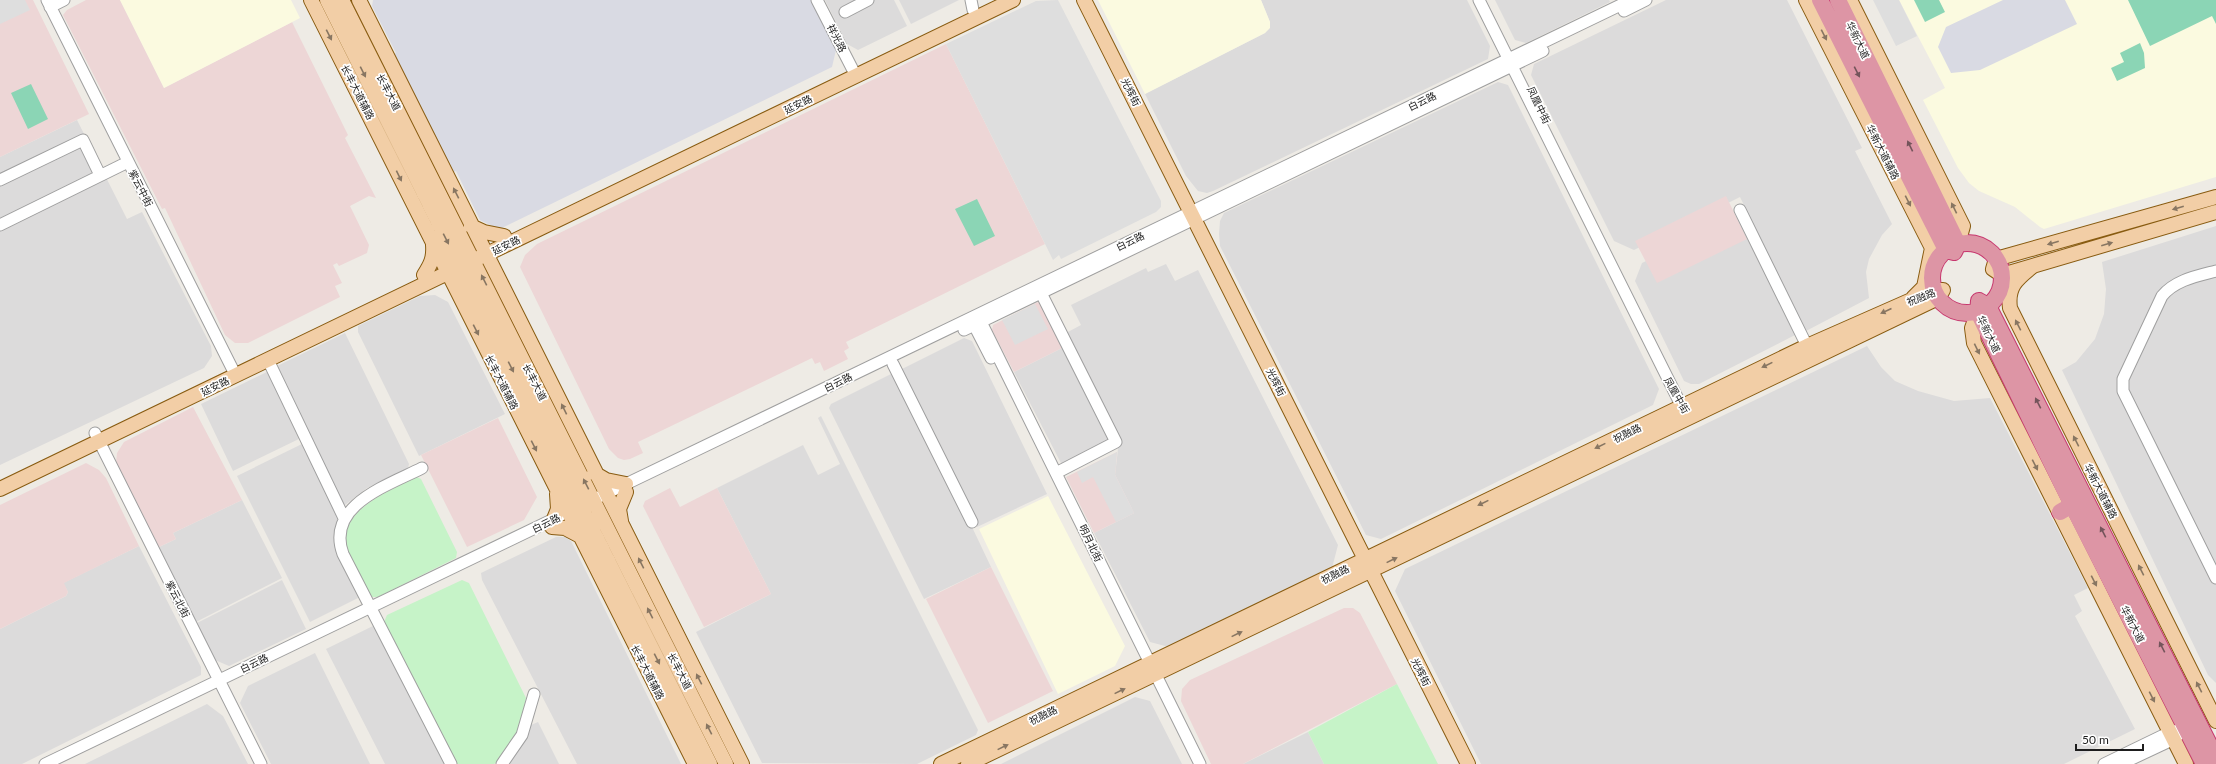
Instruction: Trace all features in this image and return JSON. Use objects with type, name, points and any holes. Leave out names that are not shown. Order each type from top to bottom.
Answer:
[{"type":"highway","name":"华新大道","points":[[1820,0],[1953,249]]},
{"type":"highway","name":"华新大道","points":[[1838,0],[1953,249]]},
{"type":"highway","points":[[1953,249],[1979,252],[1997,268],[2001,287],[1996,298],[1967,313],[1956,311],[1946,306],[1932,282],[1934,268],[1953,249]]},
{"type":"highway","name":"华新大道","points":[[1982,306],[2066,509],[2191,724],[2216,758]]},
{"type":"highway","name":"华新大道","points":[[1982,306],[2191,724],[2204,764]]},
{"type":"main road","name":"长丰大道辅路","points":[[311,0],[387,136],[391,159],[555,486],[576,512],[580,536],[695,764]]},
{"type":"main road","name":"长丰大道","points":[[327,0],[380,107],[387,136],[458,263],[576,512],[606,558],[710,764]]},
{"type":"main road","name":"长丰大道","points":[[342,0],[573,459],[602,500],[726,764]]},
{"type":"main road","points":[[358,0],[361,36]]},
{"type":"main road","points":[[358,0],[597,475],[602,500],[622,525],[742,764]]},
{"type":"main road","name":"延安路","points":[[854,72],[972,5],[993,0]]},
{"type":"main road","name":"延安路","points":[[0,480],[97,437],[234,372],[854,72],[1013,0]]},
{"type":"main road","name":"光辉街","points":[[1078,0],[1190,217]]},
{"type":"main road","name":"光辉街","points":[[1084,0],[1190,217],[1365,566],[1461,764]]},
{"type":"main road","name":"华新大道辅路","points":[[1806,0],[1932,248],[1924,287],[1908,302]]},
{"type":"main road","points":[[1850,0],[1963,226],[1953,249]]},
{"type":"main road","points":[[387,136],[406,126]]},
{"type":"main road","points":[[1997,268],[2216,197]]},
{"type":"main road","points":[[448,209],[474,228],[506,240],[497,257],[497,271],[503,286]]},
{"type":"main road","points":[[1997,268],[2033,266],[2216,212]]},
{"type":"main road","points":[[432,242],[434,255],[426,278],[457,292],[482,311]]},
{"type":"main road","name":"华新大道辅路","points":[[2033,266],[2020,276],[2009,291],[2010,308],[2214,714]]},
{"type":"main road","name":"延安路","points":[[234,372],[268,360],[426,278]]},
{"type":"main road","name":"祝融路","points":[[1686,409],[1807,346],[1908,302],[1938,292]]},
{"type":"main road","name":"祝融路","points":[[941,764],[1151,669],[1686,409],[1938,292]]},
{"type":"main road","name":"延安路","points":[[0,489],[97,437]]},
{"type":"main road","points":[[573,459],[606,480],[626,488],[619,509],[622,525]]},
{"type":"main road","points":[[555,486],[559,498],[558,509],[553,523],[580,536],[606,558]]},
{"type":"main road","points":[[2066,509],[2186,764]]},
{"type":"main road","name":"光辉街","points":[[1365,566],[1468,764]]},
{"type":"main road","points":[[619,584],[621,618]]},
{"type":"main road","name":"祝融路","points":[[968,764],[1151,669]]},
{"type":"street","points":[[49,3],[64,0]]},
{"type":"street","name":"祥光路","points":[[817,0],[854,72]]},
{"type":"street","points":[[845,12],[868,0]]},
{"type":"street","name":"凤凰中街","points":[[1479,0],[1513,61]]},
{"type":"street","name":"凤凰中街","points":[[1486,0],[1513,61],[1686,409]]},
{"type":"street","name":"白云路","points":[[1513,61],[1631,0]]},
{"type":"street","name":"白云路","points":[[45,764],[220,683],[1513,61],[1646,0]]},
{"type":"street","name":"紫云中街","points":[[49,3],[234,372]]},
{"type":"street","points":[[0,180],[83,140],[100,176]]},
{"type":"street","points":[[0,225],[128,162]]},
{"type":"street","points":[[1740,210],[1807,346]]},
{"type":"street","name":"白云路","points":[[626,488],[893,364],[1041,293],[1190,217]]},
{"type":"street","points":[[2216,271],[2169,287],[2162,296],[2123,379],[2123,391],[2216,578]]},
{"type":"street","points":[[1041,293],[1116,442],[1056,473]]},
{"type":"street","name":"明月北街","points":[[978,323],[1056,473],[1151,669],[1195,764]]},
{"type":"street","name":"明月北街","points":[[978,323],[1200,764]]},
{"type":"street","points":[[268,360],[344,518]]},
{"type":"street","points":[[893,364],[972,522]]},
{"type":"street","name":"紫云北街","points":[[97,437],[261,764]]},
{"type":"street","points":[[422,468],[370,494],[356,504],[344,518],[339,538],[340,546],[451,764]]},
{"type":"street","name":"白云路","points":[[60,764],[220,683]]},
{"type":"street","points":[[502,764],[522,735],[534,694]]},
{"type":"street","points":[[2121,764],[2191,724],[2214,714]]},
{"type":"street","points":[[2104,764],[2172,735]]},
{"type":"shaded area","points":[[0,0],[33,0],[89,114],[0,157]]},
{"type":"shaded area","points":[[0,0],[25,0],[30,10],[0,24]]},
{"type":"shaded area","points":[[86,0],[120,0],[164,88],[292,22],[348,135],[345,138],[376,198],[369,196],[350,206],[369,245],[367,253],[339,266],[337,263],[333,265],[342,283],[335,286],[340,297],[248,343],[235,343],[225,335],[165,208],[162,209],[63,15],[67,10]]},
{"type":"shaded area","points":[[120,0],[291,0],[300,18],[164,88]]},
{"type":"shaded area","points":[[373,0],[811,0],[836,50],[832,67],[502,228],[494,227],[480,220],[456,171],[454,172],[393,54],[396,53],[372,6]]},
{"type":"shaded area","points":[[825,0],[894,0],[907,26],[858,50],[847,44]]},
{"type":"shaded area","points":[[899,0],[959,0],[911,24]]},
{"type":"shaded area","points":[[1058,0],[1161,201],[1161,207],[1156,212],[1061,259],[1059,255],[1053,260],[946,44],[1036,1]]},
{"type":"shaded area","points":[[1098,0],[1261,0],[1270,22],[1270,28],[1265,33],[1145,94]]},
{"type":"shaded area","points":[[1261,0],[1467,0],[1490,46],[1488,59],[1213,191],[1207,193],[1198,191],[1186,176],[1145,94],[1265,33],[1270,22]]},
{"type":"shaded area","points":[[1495,0],[1609,0],[1610,2],[1526,43],[1515,40]]},
{"type":"shaded area","points":[[1666,0],[1787,0],[1862,148],[1855,151],[1892,224],[1882,235],[1869,259],[1866,272],[1869,298],[1806,331],[1740,197],[1634,250],[1614,241],[1531,75],[1534,64]]},
{"type":"shaded area","points":[[1873,0],[1899,0],[1917,36],[1896,46]]},
{"type":"shaded area","points":[[1899,0],[2216,0],[2216,177],[2044,229],[2040,227],[2015,207],[1979,191],[1969,183],[1958,168],[1923,100],[1945,88]]},
{"type":"shaded area","points":[[2003,0],[2065,0],[2077,24],[1980,70],[1951,73],[1938,47],[1946,27]]},
{"type":"shaded area","points":[[946,44],[1045,244],[846,342],[849,348],[844,351],[848,359],[824,371],[820,362],[815,364],[812,358],[638,442],[643,453],[630,459],[624,460],[618,458],[609,449],[520,267],[525,255],[537,244]]},
{"type":"shaded area","points":[[1498,82],[1508,85],[1659,389],[1653,405],[1381,539],[1366,535],[1220,246],[1220,221],[1224,213]]},
{"type":"shaded area","points":[[77,120],[127,219],[142,212],[211,346],[212,356],[204,368],[0,465],[0,157]]},
{"type":"shaded area","points":[[1726,196],[1747,239],[1657,283],[1635,241]]},
{"type":"shaded area","points":[[1737,217],[1795,335],[1699,384],[1691,384],[1684,381],[1635,281],[1642,263]]},
{"type":"shaded area","points":[[2216,226],[2216,683],[2208,675],[2062,370],[2076,362],[2095,339],[2104,314],[2106,289],[2102,262]]},
{"type":"shaded area","points":[[1166,264],[1175,281],[1198,270],[1338,545],[1332,568],[1169,647],[1150,642],[1094,533],[1134,513],[1115,475],[1119,440],[1066,333],[1081,325],[1071,305],[1146,268],[1148,272]]},
{"type":"shaded area","points":[[435,295],[448,302],[505,414],[419,456],[358,332],[358,326],[420,296]]},
{"type":"shaded area","points":[[1040,301],[1064,347],[1014,372],[992,330],[993,325]]},
{"type":"shaded area","points":[[1035,304],[1048,329],[1015,345],[1002,320]]},
{"type":"shaded area","points":[[345,333],[409,464],[408,468],[367,488],[345,505],[340,501],[275,367]]},
{"type":"shaded area","points":[[964,338],[972,341],[1047,494],[977,527],[900,370]]},
{"type":"shaded area","points":[[1867,346],[1881,367],[1895,381],[1918,391],[1954,401],[1990,398],[2088,588],[2074,595],[2082,611],[2075,616],[2135,729],[2064,764],[1481,764],[1395,591],[1405,569]]},
{"type":"shaded area","points":[[1064,347],[1112,439],[1062,465],[1014,372]]},
{"type":"shaded area","points":[[271,370],[303,437],[233,471],[201,404]]},
{"type":"shaded area","points":[[895,372],[969,528],[972,527],[991,567],[924,599],[829,408],[831,404]]},
{"type":"shaded area","points":[[193,407],[242,500],[173,533],[176,539],[159,547],[116,463],[117,453],[124,442]]},
{"type":"shaded area","points":[[821,416],[978,730],[976,735],[917,764],[762,763],[696,632],[771,594],[717,488],[803,445],[818,475],[840,464],[818,418]]},
{"type":"shaded area","points":[[498,418],[537,497],[524,520],[467,547],[421,455]]},
{"type":"shaded area","points":[[306,442],[338,516],[335,546],[360,597],[310,622],[237,476]]},
{"type":"shaded area","points":[[1117,452],[1115,475],[1134,513],[1094,533],[1066,477]]},
{"type":"shaded area","points":[[1117,452],[1115,475],[1134,513],[1116,522],[1093,477],[1082,483],[1077,472]]},
{"type":"shaded area","points":[[86,463],[99,470],[106,478],[139,546],[64,583],[68,592],[66,596],[0,629],[0,505]]},
{"type":"shaded area","points":[[670,488],[680,507],[717,488],[771,594],[704,627],[643,506],[645,501]]},
{"type":"shaded area","points":[[1048,496],[1125,646],[1115,666],[1058,694],[979,529]]},
{"type":"shaded area","points":[[242,500],[282,578],[196,622],[159,547],[176,539],[173,533]]},
{"type":"shaded area","points":[[556,537],[565,537],[571,541],[681,764],[577,764],[482,580],[481,573]]},
{"type":"shaded area","points":[[139,546],[201,667],[201,675],[22,764],[0,764],[0,629],[66,596],[68,592],[63,583]]},
{"type":"shaded area","points":[[991,567],[1053,691],[988,723],[926,599]]},
{"type":"shaded area","points":[[282,580],[306,629],[229,666],[215,660],[197,623]]},
{"type":"shaded area","points":[[1344,608],[1353,608],[1360,613],[1397,684],[1243,764],[1211,764],[1181,701],[1182,689],[1190,680]]},
{"type":"shaded area","points":[[375,625],[446,764],[385,764],[326,649]]},
{"type":"shaded area","points":[[315,653],[370,764],[271,764],[240,703],[248,686]]},
{"type":"shaded area","points":[[1135,697],[1150,701],[1182,764],[1001,764]]},
{"type":"shaded area","points":[[207,704],[223,716],[248,764],[85,764]]},
{"type":"shaded area","points":[[538,722],[559,764],[508,764],[527,736],[531,725]]},
{"type":"shaded area","points":[[1308,732],[1324,764],[1243,764]]},
{"type":"green space","points":[[1914,0],[1939,0],[1945,12],[1925,22]]},
{"type":"green space","points":[[2128,0],[2216,0],[2216,24],[2212,16],[2150,46]]},
{"type":"green space","points":[[2140,43],[2144,53],[2145,68],[2117,81],[2111,68],[2124,62],[2120,53]]},
{"type":"green space","points":[[31,84],[48,119],[28,129],[11,93]]},
{"type":"green space","points":[[977,199],[995,236],[974,246],[955,209]]},
{"type":"green space","points":[[417,477],[421,479],[457,552],[456,558],[378,597],[371,597],[348,552],[346,538],[349,525],[356,514],[367,504],[379,496]]},
{"type":"green space","points":[[462,580],[469,583],[526,698],[518,733],[498,762],[494,764],[456,764],[384,622],[387,615]]},
{"type":"green space","points":[[1397,684],[1438,764],[1324,764],[1308,732]]}]
